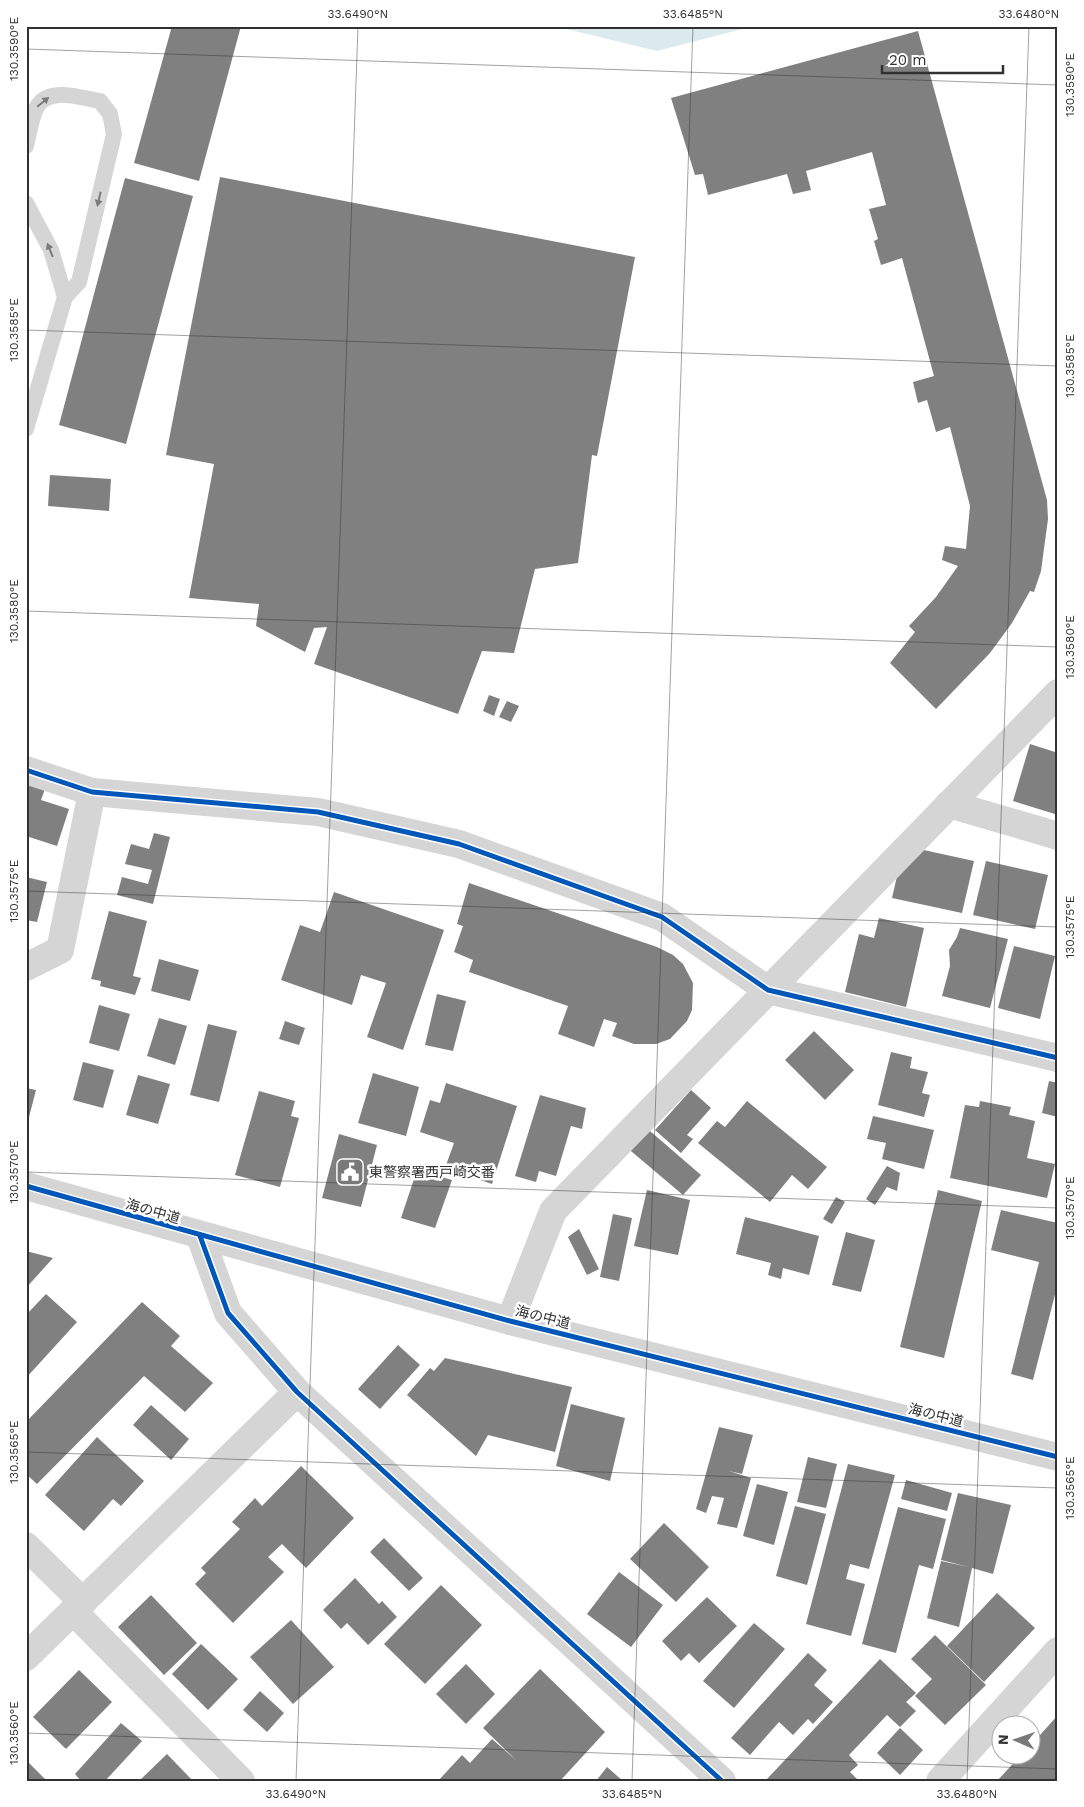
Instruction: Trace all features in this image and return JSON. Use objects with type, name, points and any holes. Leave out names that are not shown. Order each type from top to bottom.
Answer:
[{"type":"street","points":[[510,1321],[553,1212],[1058,693]]},
{"type":"street","points":[[26,770],[92,792],[318,812],[459,844],[662,917],[768,990],[1058,1058]]},
{"type":"street","points":[[26,967],[60,950],[92,792]]},
{"type":"street","points":[[949,804],[1058,836]]},
{"type":"street","name":"海の中道","points":[[26,1186],[510,1321],[1058,1457]]},
{"type":"street","points":[[200,1236],[228,1314],[297,1392],[722,1781]]},
{"type":"street","points":[[26,1657],[297,1392]]},
{"type":"street","points":[[26,1546],[78,1607],[241,1781]]},
{"type":"street","points":[[940,1781],[1058,1651]]},
{"type":"lane","points":[[26,146],[37,106],[51,96],[69,96],[100,101],[110,114],[114,134],[79,282],[65,297],[26,429]]},
{"type":"lane","points":[[26,203],[51,250],[65,297]]},
{"type":"shaded area","points":[[554,26],[754,26],[657,51]]},
{"type":"building","points":[[172,26],[241,26],[199,181],[134,163]]},
{"type":"building","points":[[918,31],[1047,500],[1048,519],[1041,571],[1034,592],[1030,591],[1012,623],[990,653],[936,709],[890,663],[915,632],[909,626],[936,597],[958,566],[942,560],[945,546],[966,549],[970,506],[950,427],[936,432],[927,400],[918,403],[913,382],[934,376],[902,258],[881,265],[874,241],[878,239],[869,209],[886,205],[872,152],[806,171],[811,190],[793,194],[787,174],[708,195],[703,174],[695,175],[671,98]]},
{"type":"building","points":[[220,177],[635,257],[597,456],[592,455],[578,563],[535,569],[514,653],[482,651],[458,714],[314,664],[327,627],[314,628],[305,652],[256,626],[259,604],[189,598],[214,464],[166,455]]},
{"type":"building","points":[[125,178],[193,196],[126,444],[59,425]]},
{"type":"building","points":[[50,475],[111,479],[109,511],[48,506]]},
{"type":"building","points":[[489,695],[500,699],[494,716],[483,711]]},
{"type":"building","points":[[507,701],[519,706],[511,722],[499,717]]},
{"type":"building","points":[[1030,744],[1058,753],[1058,815],[1013,801]]},
{"type":"building","points":[[26,783],[45,789],[41,800],[69,809],[57,846],[26,836]]},
{"type":"building","points":[[154,833],[170,837],[153,904],[117,895],[122,877],[148,884],[152,870],[125,864],[131,844],[149,849]]},
{"type":"building","points":[[919,849],[974,861],[962,913],[892,898],[898,872]]},
{"type":"building","points":[[986,861],[1048,875],[1035,929],[973,915]]},
{"type":"building","points":[[26,877],[47,882],[37,922],[26,920]]},
{"type":"building","points":[[469,883],[657,947],[673,955],[683,964],[693,983],[692,1010],[687,1021],[670,1039],[656,1044],[634,1044],[612,1036],[617,1023],[604,1019],[594,1047],[558,1034],[568,1006],[469,972],[473,960],[454,952],[463,926],[457,924]]},
{"type":"building","points":[[334,892],[444,930],[403,1050],[367,1037],[386,983],[361,975],[352,1005],[281,980],[300,925],[320,932]]},
{"type":"building","points":[[109,911],[147,921],[133,976],[141,978],[135,995],[100,986],[101,981],[91,979]]},
{"type":"building","points":[[879,918],[924,928],[906,1007],[845,992],[859,934],[874,938]]},
{"type":"building","points":[[960,928],[1008,939],[990,1008],[942,996],[950,966],[949,950]]},
{"type":"building","points":[[1014,946],[1055,956],[1040,1019],[998,1008]]},
{"type":"building","points":[[159,959],[199,970],[190,1001],[151,991]]},
{"type":"building","points":[[437,994],[466,1001],[453,1051],[425,1045]]},
{"type":"building","points":[[99,1005],[130,1014],[119,1051],[89,1043]]},
{"type":"building","points":[[159,1018],[187,1026],[175,1065],[147,1056]]},
{"type":"building","points":[[285,1021],[305,1028],[299,1045],[279,1039]]},
{"type":"building","points":[[208,1024],[237,1031],[219,1102],[190,1095]]},
{"type":"building","points":[[814,1031],[854,1070],[825,1100],[785,1060]]},
{"type":"building","points":[[891,1052],[912,1057],[910,1068],[928,1072],[922,1093],[930,1095],[924,1117],[878,1105]]},
{"type":"building","points":[[83,1062],[114,1070],[103,1108],[73,1100]]},
{"type":"building","points":[[373,1073],[419,1087],[406,1136],[358,1123]]},
{"type":"building","points":[[138,1075],[170,1084],[158,1124],[126,1115]]},
{"type":"building","points":[[1049,1081],[1058,1083],[1058,1117],[1042,1113]]},
{"type":"building","points":[[446,1083],[517,1106],[492,1184],[445,1168],[454,1143],[420,1132],[430,1100],[440,1103]]},
{"type":"building","points":[[26,1088],[36,1090],[27,1125],[26,1125]]},
{"type":"building","points":[[691,1090],[711,1108],[687,1135],[693,1139],[681,1153],[655,1130]]},
{"type":"building","points":[[259,1091],[295,1101],[291,1116],[299,1118],[280,1187],[235,1175]]},
{"type":"building","points":[[540,1095],[586,1108],[582,1129],[571,1126],[556,1176],[539,1171],[536,1182],[515,1176]]},
{"type":"building","points":[[747,1101],[827,1167],[808,1189],[792,1175],[770,1202],[698,1143],[717,1121],[725,1127]]},
{"type":"building","points":[[980,1101],[1011,1107],[1009,1115],[1035,1121],[1027,1158],[1055,1164],[1047,1198],[950,1178],[965,1105],[979,1107]]},
{"type":"building","points":[[873,1116],[934,1130],[924,1169],[882,1159],[886,1143],[867,1139]]},
{"type":"building","points":[[643,1125],[701,1175],[683,1195],[625,1146]]},
{"type":"building","points":[[339,1134],[377,1145],[361,1207],[322,1198]]},
{"type":"building","points":[[887,1166],[900,1173],[897,1191],[887,1187],[875,1205],[866,1199]]},
{"type":"building","points":[[417,1170],[452,1180],[435,1228],[401,1218]]},
{"type":"building","points":[[647,1190],[690,1200],[678,1255],[634,1246]]},
{"type":"building","points":[[938,1190],[982,1201],[944,1358],[900,1347]]},
{"type":"building","points":[[836,1197],[845,1202],[832,1224],[823,1219]]},
{"type":"building","points":[[1001,1210],[1058,1223],[1058,1283],[1033,1380],[1011,1374],[1039,1262],[991,1250]]},
{"type":"building","points":[[613,1214],[632,1218],[619,1281],[600,1277]]},
{"type":"building","points":[[745,1217],[819,1236],[809,1275],[783,1268],[781,1279],[768,1275],[771,1263],[736,1254]]},
{"type":"building","points":[[579,1229],[599,1269],[587,1275],[568,1237]]},
{"type":"building","points":[[846,1232],[875,1240],[861,1292],[832,1285]]},
{"type":"building","points":[[26,1251],[53,1258],[26,1288]]},
{"type":"building","points":[[46,1294],[77,1322],[26,1378],[26,1315]]},
{"type":"building","points":[[142,1302],[180,1336],[171,1346],[213,1383],[185,1412],[144,1376],[37,1484],[26,1474],[26,1422]]},
{"type":"building","points":[[398,1345],[420,1365],[380,1409],[358,1389]]},
{"type":"building","points":[[445,1358],[572,1387],[555,1452],[488,1435],[476,1456],[407,1395],[430,1368],[434,1371]]},
{"type":"building","points":[[571,1404],[625,1418],[610,1481],[556,1466]]},
{"type":"building","points":[[151,1405],[189,1439],[171,1460],[133,1425]]},
{"type":"building","points":[[719,1427],[753,1435],[742,1474],[729,1471],[751,1478],[737,1528],[717,1524],[724,1498],[712,1496],[706,1513],[696,1509]]},
{"type":"building","points":[[97,1437],[144,1481],[121,1506],[113,1499],[84,1531],[45,1495]]},
{"type":"building","points":[[808,1457],[837,1464],[826,1508],[797,1502]]},
{"type":"building","points":[[848,1464],[895,1475],[869,1569],[850,1564],[846,1579],[865,1584],[851,1636],[806,1624]]},
{"type":"building","points":[[301,1466],[354,1518],[306,1568],[282,1544],[268,1557],[284,1572],[233,1623],[195,1584],[206,1573],[201,1568],[240,1529],[232,1522],[255,1498],[262,1506]]},
{"type":"building","points":[[906,1480],[952,1493],[947,1511],[901,1499]]},
{"type":"building","points":[[757,1484],[788,1492],[774,1545],[743,1536]]},
{"type":"building","points":[[958,1493],[1011,1505],[993,1574],[972,1568],[959,1627],[927,1618],[941,1561],[969,1567],[941,1560]]},
{"type":"building","points":[[795,1506],[826,1514],[807,1585],[776,1576]]},
{"type":"building","points":[[898,1507],[946,1519],[933,1569],[919,1565],[896,1653],[862,1644]]},
{"type":"building","points":[[664,1523],[709,1567],[676,1602],[630,1559]]},
{"type":"building","points":[[384,1538],[423,1578],[409,1591],[370,1552]]},
{"type":"building","points":[[619,1572],[663,1605],[631,1647],[587,1614]]},
{"type":"building","points":[[355,1578],[379,1604],[382,1601],[397,1617],[368,1645],[347,1623],[341,1629],[323,1610]]},
{"type":"building","points":[[441,1585],[482,1625],[425,1684],[384,1644]]},
{"type":"building","points":[[997,1593],[1035,1628],[984,1682],[947,1646]]},
{"type":"building","points":[[151,1595],[197,1643],[164,1675],[118,1627]]},
{"type":"building","points":[[707,1597],[737,1626],[699,1663],[689,1653],[681,1661],[662,1641]]},
{"type":"building","points":[[291,1620],[334,1667],[293,1704],[250,1657]]},
{"type":"building","points":[[754,1623],[785,1649],[734,1708],[703,1681]]},
{"type":"building","points":[[935,1635],[986,1685],[945,1725],[915,1696],[932,1679],[911,1659]]},
{"type":"building","points":[[201,1644],[238,1679],[208,1710],[172,1674]]},
{"type":"building","points":[[808,1653],[827,1670],[814,1685],[833,1702],[813,1724],[808,1719],[793,1735],[779,1722],[750,1755],[731,1738]]},
{"type":"building","points":[[880,1659],[916,1693],[906,1702],[916,1711],[900,1727],[887,1715],[849,1755],[858,1765],[850,1772],[859,1781],[769,1781],[767,1779]]},
{"type":"building","points":[[466,1664],[495,1694],[466,1724],[436,1694]]},
{"type":"building","points":[[540,1669],[605,1732],[560,1781],[438,1781],[462,1755],[470,1763],[492,1739],[517,1761],[483,1728]]},
{"type":"building","points":[[79,1670],[112,1702],[66,1749],[33,1717]]},
{"type":"building","points":[[260,1691],[284,1713],[267,1732],[243,1710]]},
{"type":"building","points":[[1058,1715],[1058,1781],[997,1781],[1013,1764],[1042,1764],[1042,1733]]},
{"type":"building","points":[[121,1723],[142,1741],[105,1781],[81,1781],[75,1774]]},
{"type":"building","points":[[900,1728],[923,1750],[900,1775],[877,1753]]},
{"type":"building","points":[[167,1754],[193,1781],[139,1781]]},
{"type":"building","points":[[26,1760],[47,1781],[26,1781]]},
{"type":"building","points":[[607,1767],[623,1781],[596,1781]]},
{"type":"cycle path","points":[[26,770],[92,792],[318,812],[459,844],[662,917],[768,990],[1058,1058]]},
{"type":"cycle path","points":[[26,1186],[510,1321],[1058,1457]]},
{"type":"cycle path","points":[[200,1236],[228,1313],[297,1392],[722,1781]]},
{"type":"place","name":"東警察署西戸崎交番","points":[[350,1172]]}]
